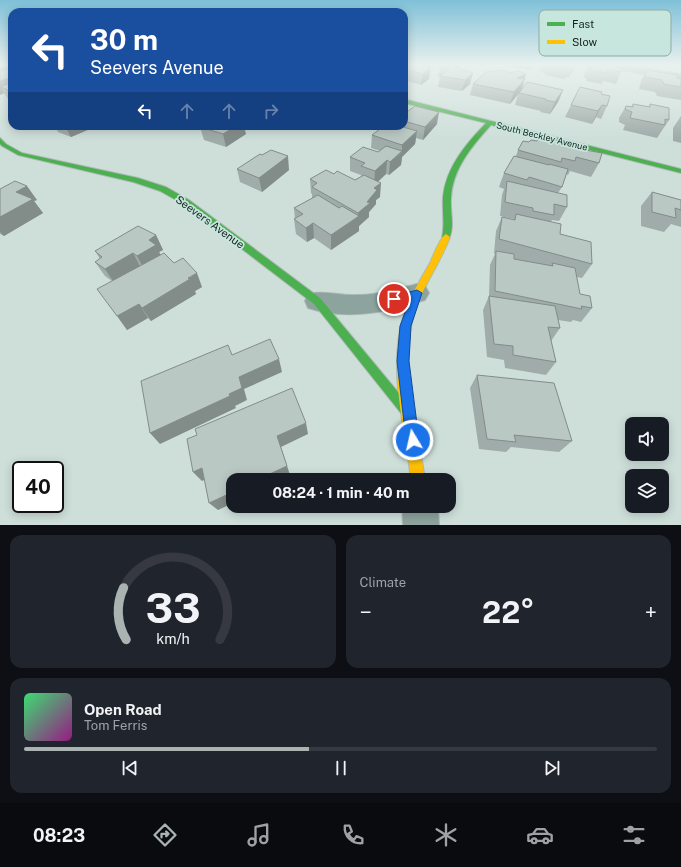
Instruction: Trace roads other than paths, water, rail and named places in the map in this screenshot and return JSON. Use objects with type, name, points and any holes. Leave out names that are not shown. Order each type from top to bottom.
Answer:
[{"type":"street","name":"South Beckley Avenue","points":[[408,102],[681,171]]},
{"type":"street","points":[[417,473],[408,413],[404,354],[406,326],[417,293],[435,263],[447,236],[449,223],[447,195],[451,173],[462,154],[489,123]]},
{"type":"street","name":"Seevers Avenue","points":[[0,140],[4,145],[20,154],[135,180],[163,189],[186,202],[317,301],[408,413]]},
{"type":"street","points":[[317,301],[353,305],[383,302],[417,293]]},
{"type":"street","points":[[420,513],[421,525]]}]
